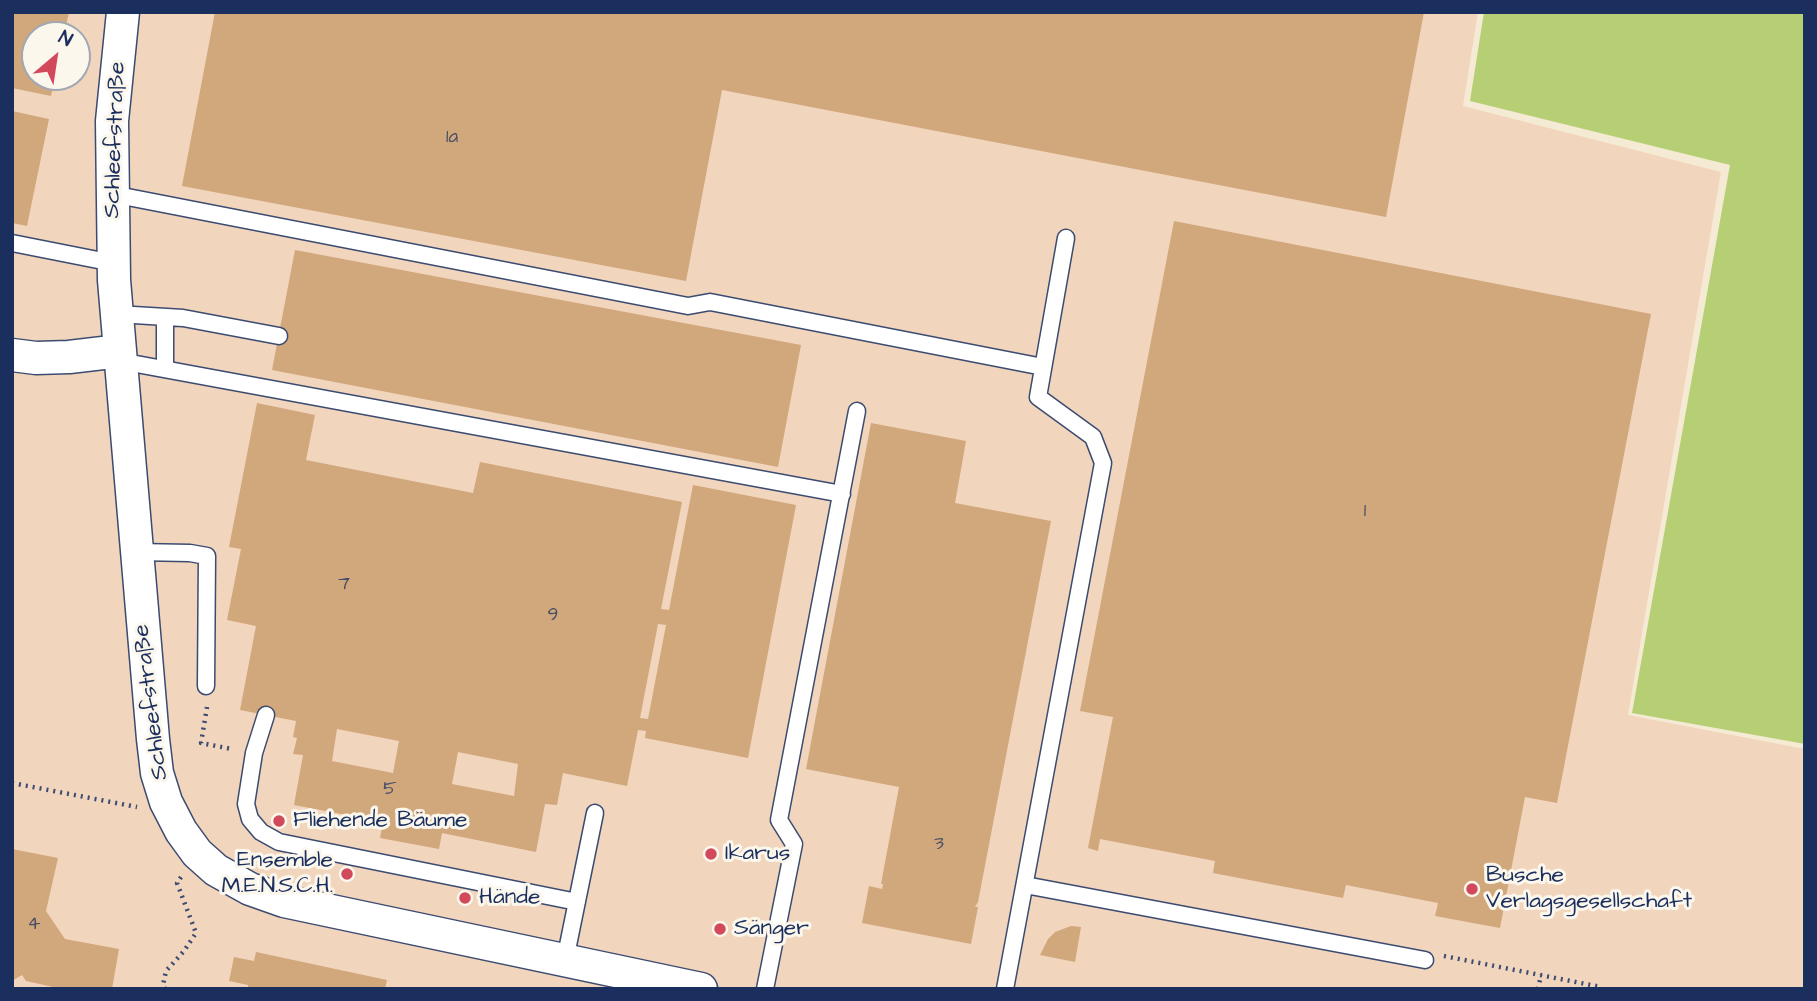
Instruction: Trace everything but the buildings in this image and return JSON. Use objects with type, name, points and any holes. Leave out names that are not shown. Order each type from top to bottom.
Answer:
[{"type":"street","name":"Schleefstraße","points":[[123,12],[113,121],[113,263],[157,773],[166,802],[181,831],[197,853],[216,870],[284,901],[701,989]]},
{"type":"street","points":[[12,355],[36,358],[120,356]]},
{"type":"lane","points":[[111,194],[688,306],[710,302],[1043,367]]},
{"type":"lane","points":[[1006,989],[1103,463],[1093,438],[1038,397],[1066,238]]},
{"type":"lane","points":[[12,243],[113,263]]},
{"type":"lane","points":[[117,314],[183,318],[279,336]]},
{"type":"lane","points":[[165,317],[165,368]]},
{"type":"lane","points":[[120,356],[165,368],[842,494]]},
{"type":"lane","points":[[765,989],[794,844],[779,820],[858,411]]},
{"type":"lane","points":[[136,552],[207,556],[206,686]]},
{"type":"lane","points":[[266,715],[254,754],[246,804],[250,819],[261,832],[279,842],[577,902]]},
{"type":"lane","points":[[565,960],[595,813]]},
{"type":"lane","points":[[1025,885],[1425,960]]},
{"type":"path","points":[[207,706],[201,743],[254,754]]},
{"type":"path","points":[[12,783],[133,808],[166,802]]},
{"type":"path","points":[[165,989],[163,985],[166,971],[196,933],[177,883],[197,853]]},
{"type":"path","points":[[1425,960],[1431,953],[1601,987]]},
{"type":"path","points":[[1538,989],[1542,975]]},
{"type":"shaded area","points":[[12,12],[1478,12],[1463,106],[1721,172],[1628,715],[1805,749],[1805,989],[12,989]]},
{"type":"green space","points":[[1484,12],[1805,12],[1805,744],[1632,713],[1730,165],[1470,101]]},
{"type":"place","name":"Fliehende Bäume","points":[[279,821]]},
{"type":"place","name":"Ikarus","points":[[711,854]]},
{"type":"place","name":"Ensemble M.E.N.S.C.H.","points":[[347,874]]},
{"type":"place","name":"Busche Verlagsgesellschaft","points":[[1472,889]]},
{"type":"place","name":"Hände","points":[[465,898]]},
{"type":"place","name":"Sänger","points":[[720,929]]}]
